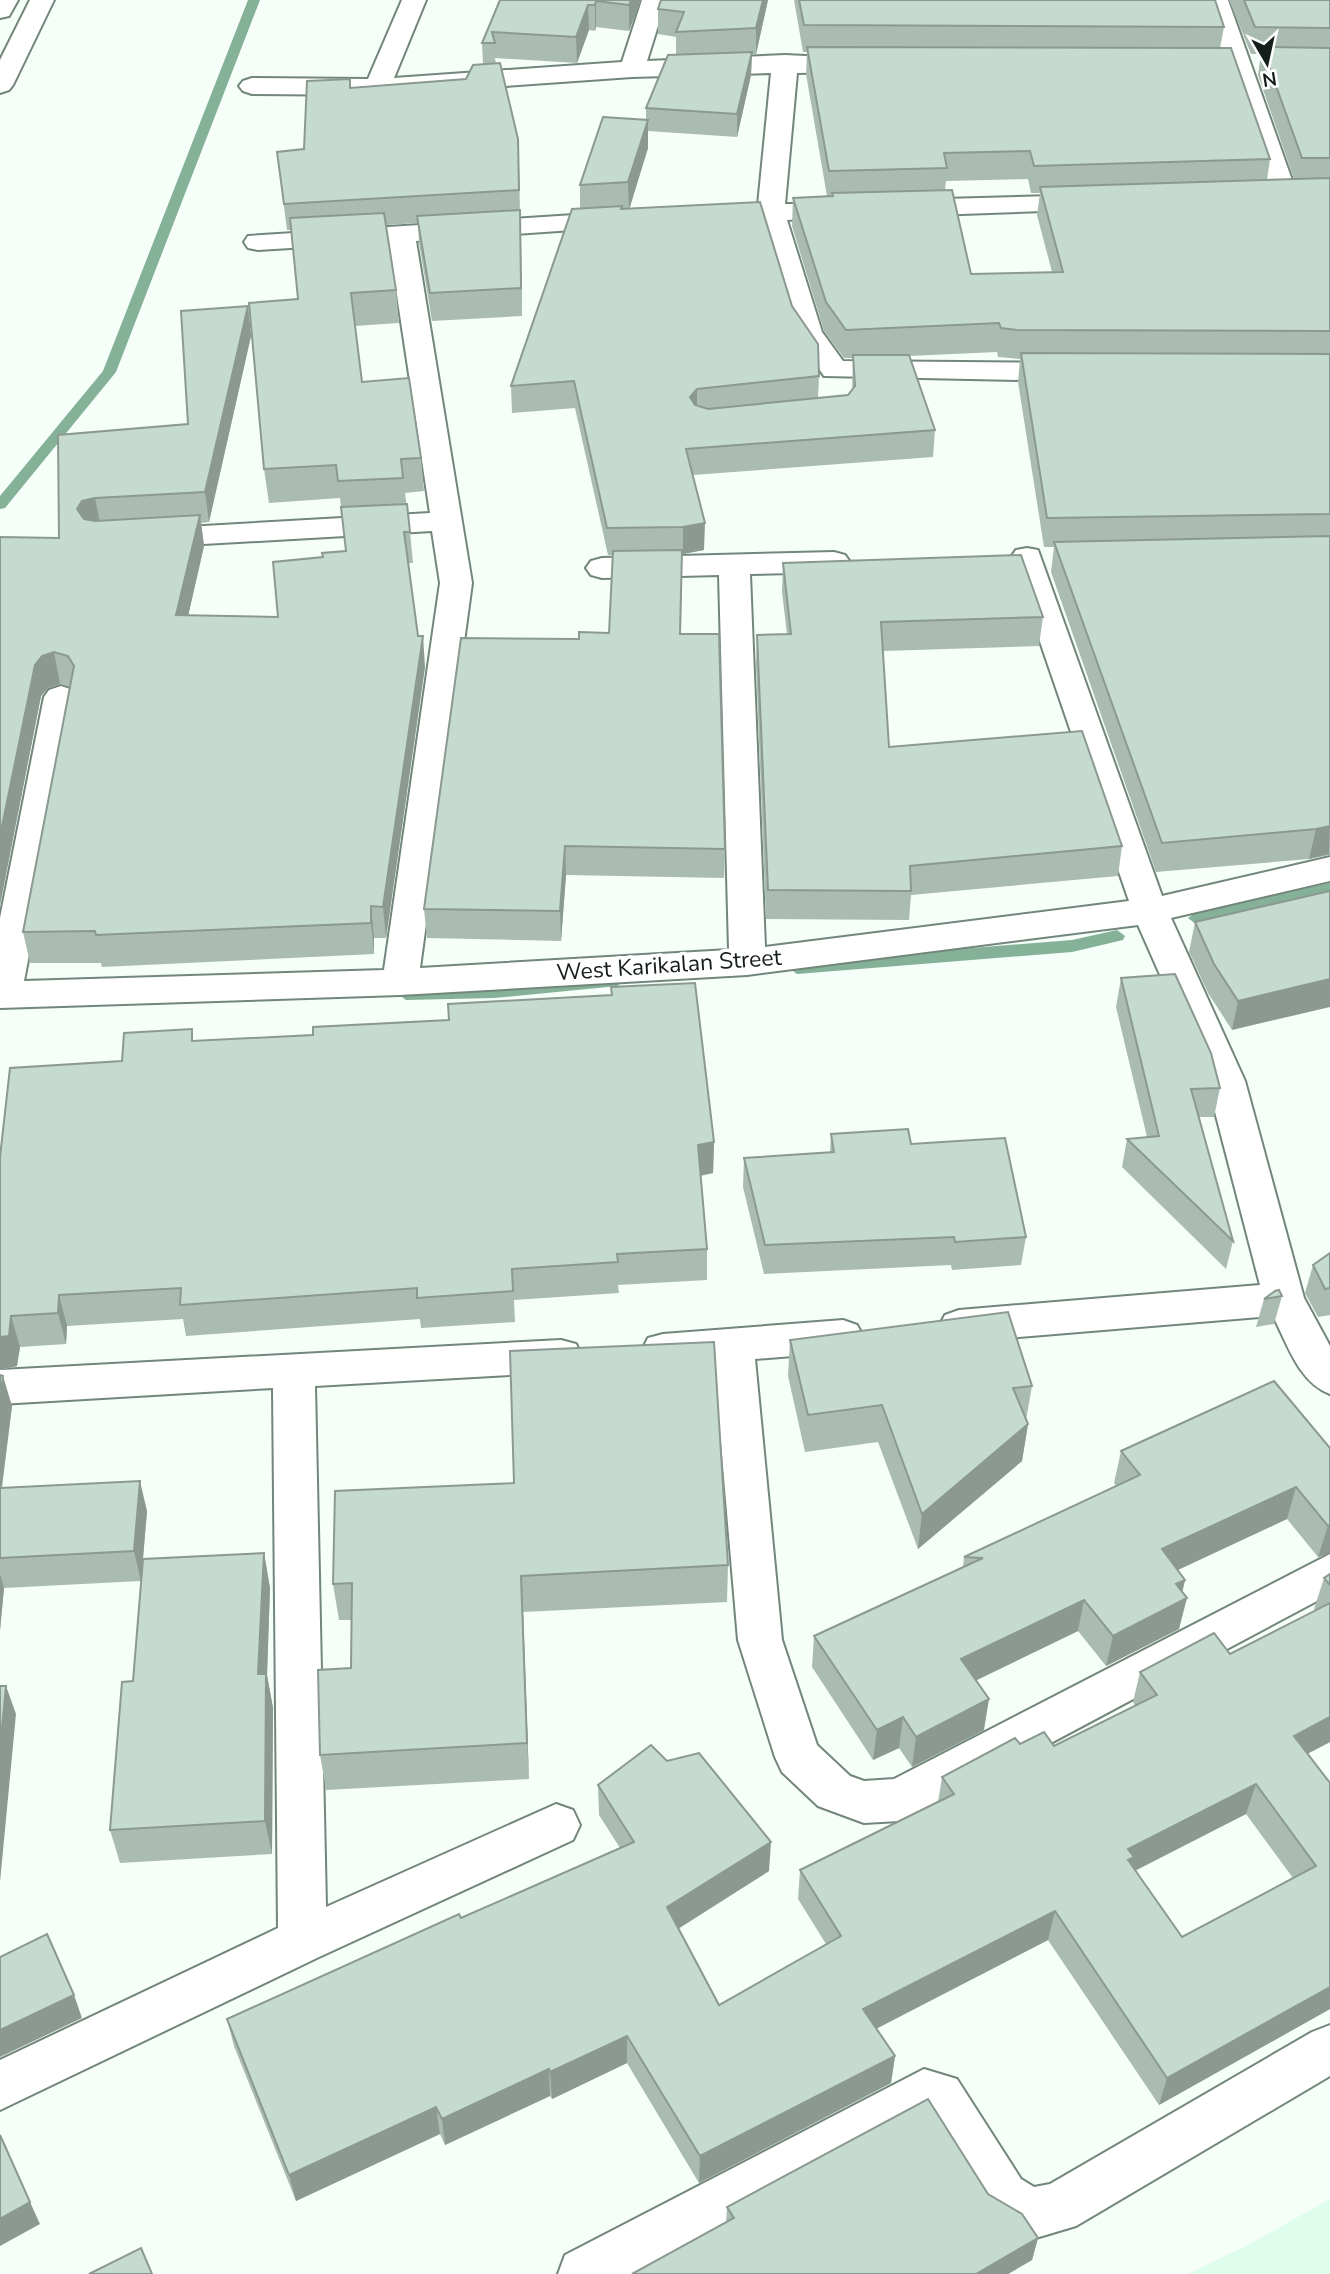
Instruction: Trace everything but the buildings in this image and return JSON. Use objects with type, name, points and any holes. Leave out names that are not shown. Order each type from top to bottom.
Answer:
[{"type":"street","points":[[0,11],[6,0]]},
{"type":"street","points":[[0,85],[42,0]]},
{"type":"street","points":[[378,87],[414,0]]},
{"type":"street","points":[[632,69],[654,0]]},
{"type":"street","points":[[1216,0],[1253,66],[1296,197],[1229,199]]},
{"type":"street","points":[[252,86],[378,87],[632,69],[785,63],[876,64]]},
{"type":"street","points":[[785,63],[771,212],[808,332],[835,381],[1099,372]]},
{"type":"street","points":[[1213,66],[1253,66]]},
{"type":"street","points":[[689,217],[771,212],[1118,202]]},
{"type":"street","points":[[258,242],[648,219]]},
{"type":"street","points":[[400,982],[456,583],[401,233]]},
{"type":"street","points":[[122,540],[446,521]]},
{"type":"street","points":[[1027,557],[1150,911],[1226,1082],[1284,1299],[1315,1357],[1330,1377]]},
{"type":"street","points":[[602,568],[860,562]]},
{"type":"street","points":[[734,565],[747,962]]},
{"type":"street","points":[[1,995],[61,697]]},
{"type":"street","name":"West Karikalan Street","points":[[1,995],[400,982],[747,962],[1150,911],[1330,869]]},
{"type":"street","points":[[925,1329],[1284,1299]]},
{"type":"street","points":[[0,1387],[294,1373],[733,1346],[884,1332]]},
{"type":"street","points":[[733,1346],[761,1640],[798,1757],[834,1791],[864,1802],[899,1800],[1330,1573]]},
{"type":"street","points":[[294,1373],[302,1941]]},
{"type":"street","points":[[0,2086],[302,1941],[556,1825]]},
{"type":"street","points":[[584,2274],[923,2093],[939,2096],[1003,2197],[1029,2214],[1058,2208],[1330,2049]]},
{"type":"shaded area","points":[[1330,2199],[1330,2274],[1188,2274],[1248,2245]]},
{"type":"waterway","points":[[0,505],[109,372],[254,0]]},
{"type":"waterway","points":[[1196,918],[1330,889]]},
{"type":"waterway","points":[[797,968],[1072,946],[1117,936]]},
{"type":"waterway","points":[[406,994],[494,992],[612,982]]}]
